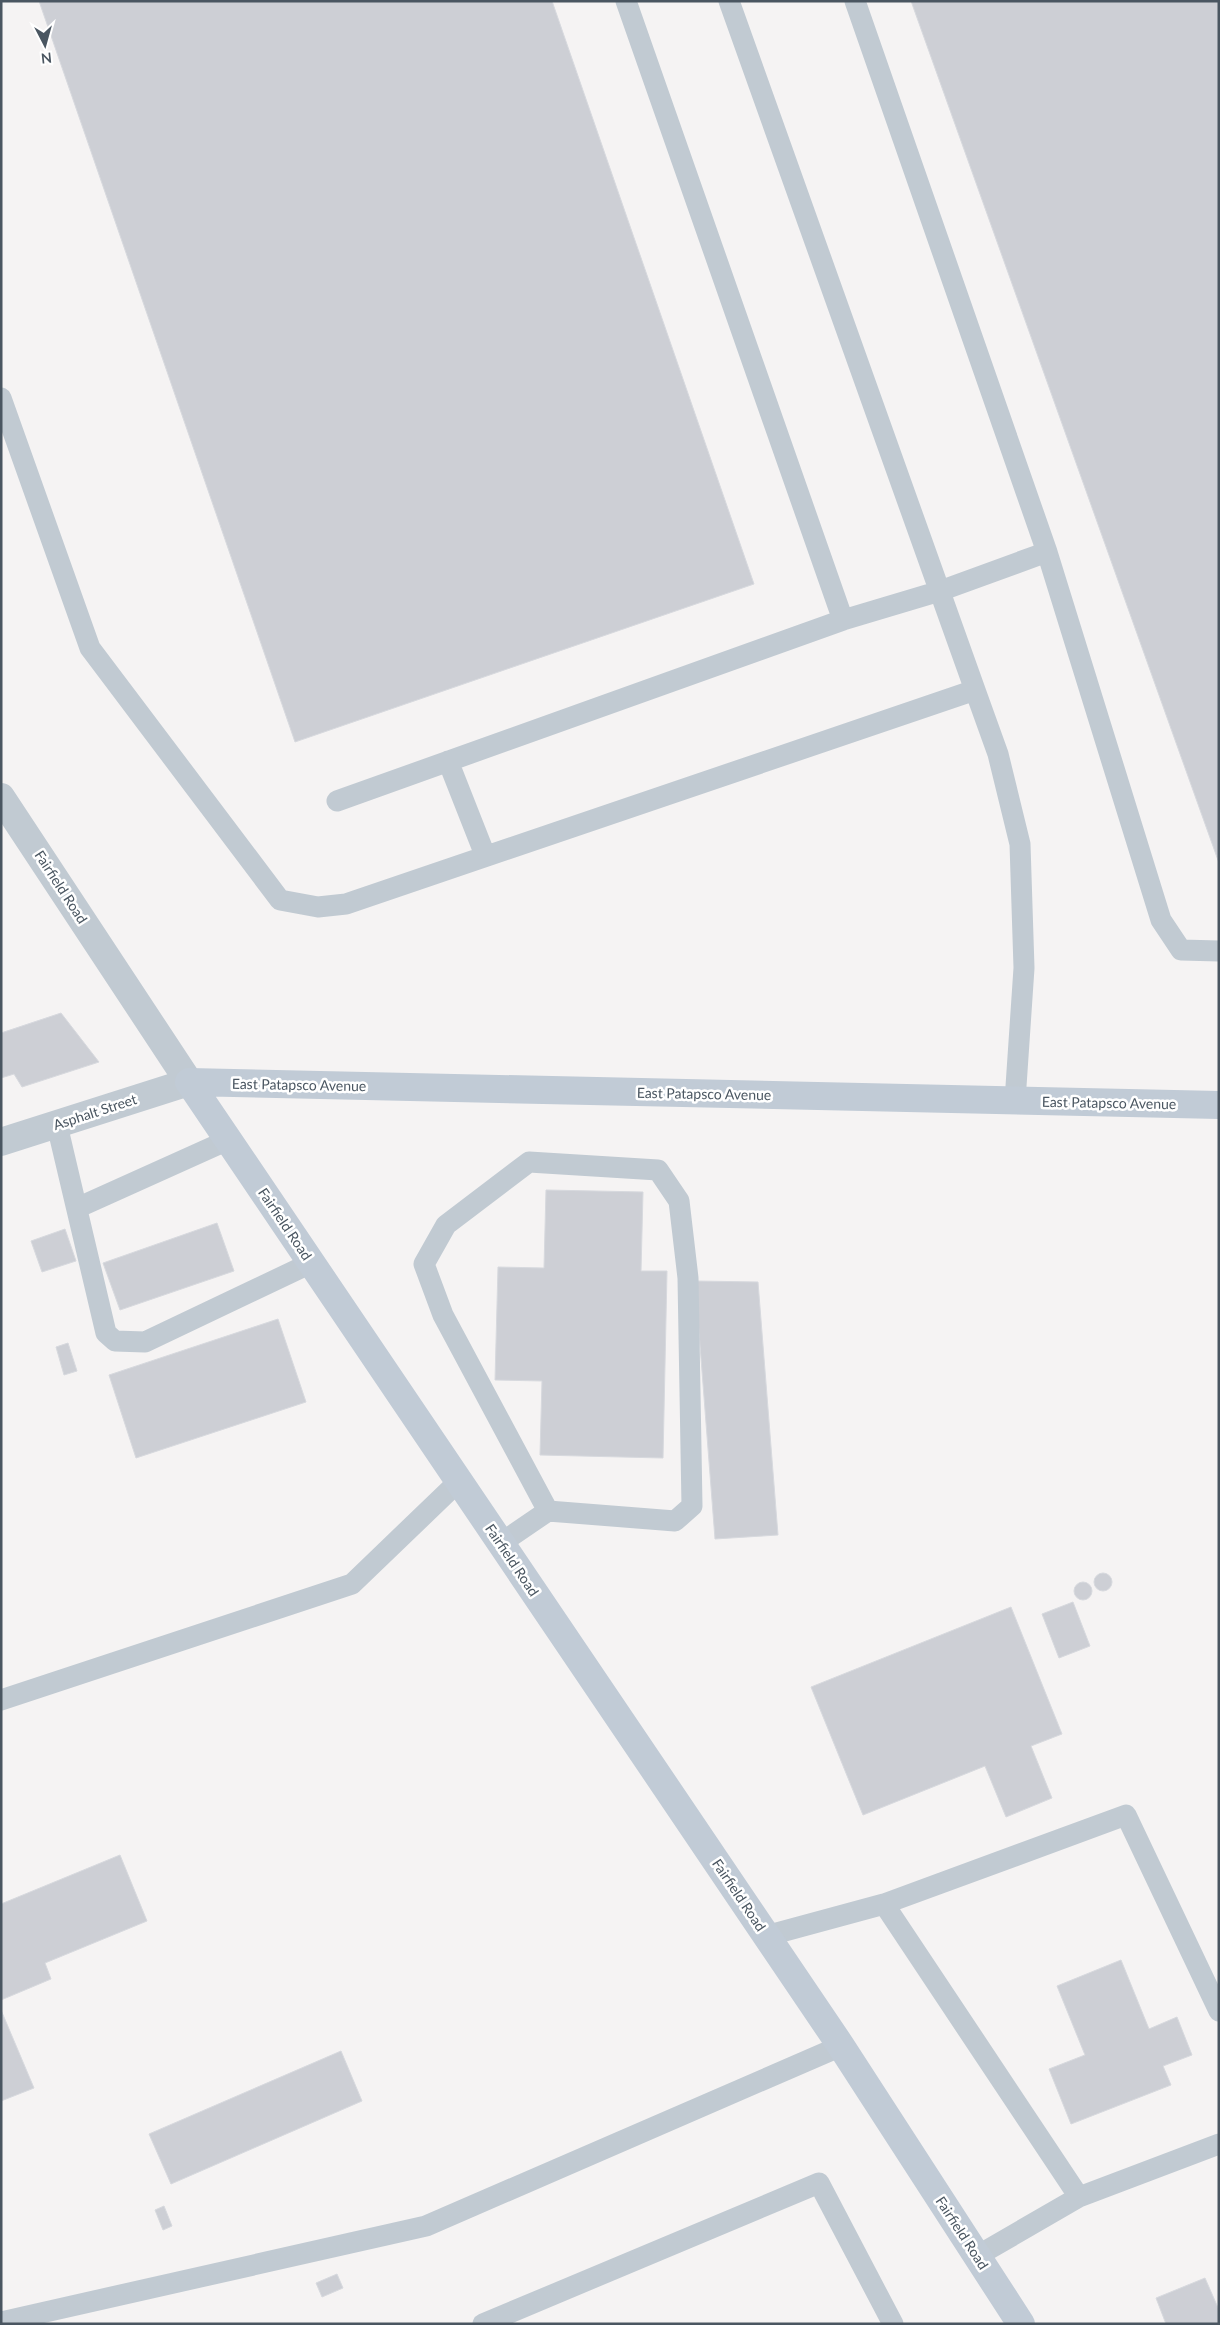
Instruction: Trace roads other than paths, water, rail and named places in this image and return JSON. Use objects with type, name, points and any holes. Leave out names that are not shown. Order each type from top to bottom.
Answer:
[{"type":"street","name":"Fairfield Road","points":[[1,797],[228,1140],[841,2046],[1021,2324]]},
{"type":"street","name":"East Patapsco Avenue","points":[[189,1082],[1219,1106]]},
{"type":"street","name":"Asphalt Street","points":[[1,1142],[189,1082]]},
{"type":"lane","points":[[626,1],[844,620]]},
{"type":"lane","points":[[729,1],[998,754],[1020,844],[1024,968],[1015,1101]]},
{"type":"lane","points":[[855,1],[1047,552],[1160,920],[1181,950],[1219,951]]},
{"type":"lane","points":[[1,398],[90,648],[280,900],[318,907],[346,904],[485,855],[975,690]]},
{"type":"lane","points":[[337,800],[844,620],[940,592],[1047,552]]},
{"type":"lane","points":[[448,761],[485,855]]},
{"type":"lane","points":[[57,1124],[106,1333],[115,1341],[145,1342],[311,1263]]},
{"type":"lane","points":[[76,1208],[228,1140]]},
{"type":"lane","points":[[501,1543],[548,1511],[675,1521],[692,1506],[688,1278],[679,1201],[658,1170],[529,1162],[446,1225],[424,1264],[443,1315],[548,1511]]},
{"type":"lane","points":[[1,1700],[352,1584],[459,1481]]},
{"type":"lane","points":[[766,1936],[884,1904],[1126,1814],[1219,2011]]},
{"type":"lane","points":[[884,1904],[1079,2196]]},
{"type":"lane","points":[[1,2322],[426,2226],[841,2046]]},
{"type":"lane","points":[[977,2256],[1079,2196],[1219,2144]]},
{"type":"lane","points":[[483,2324],[820,2182],[892,2324]]}]
